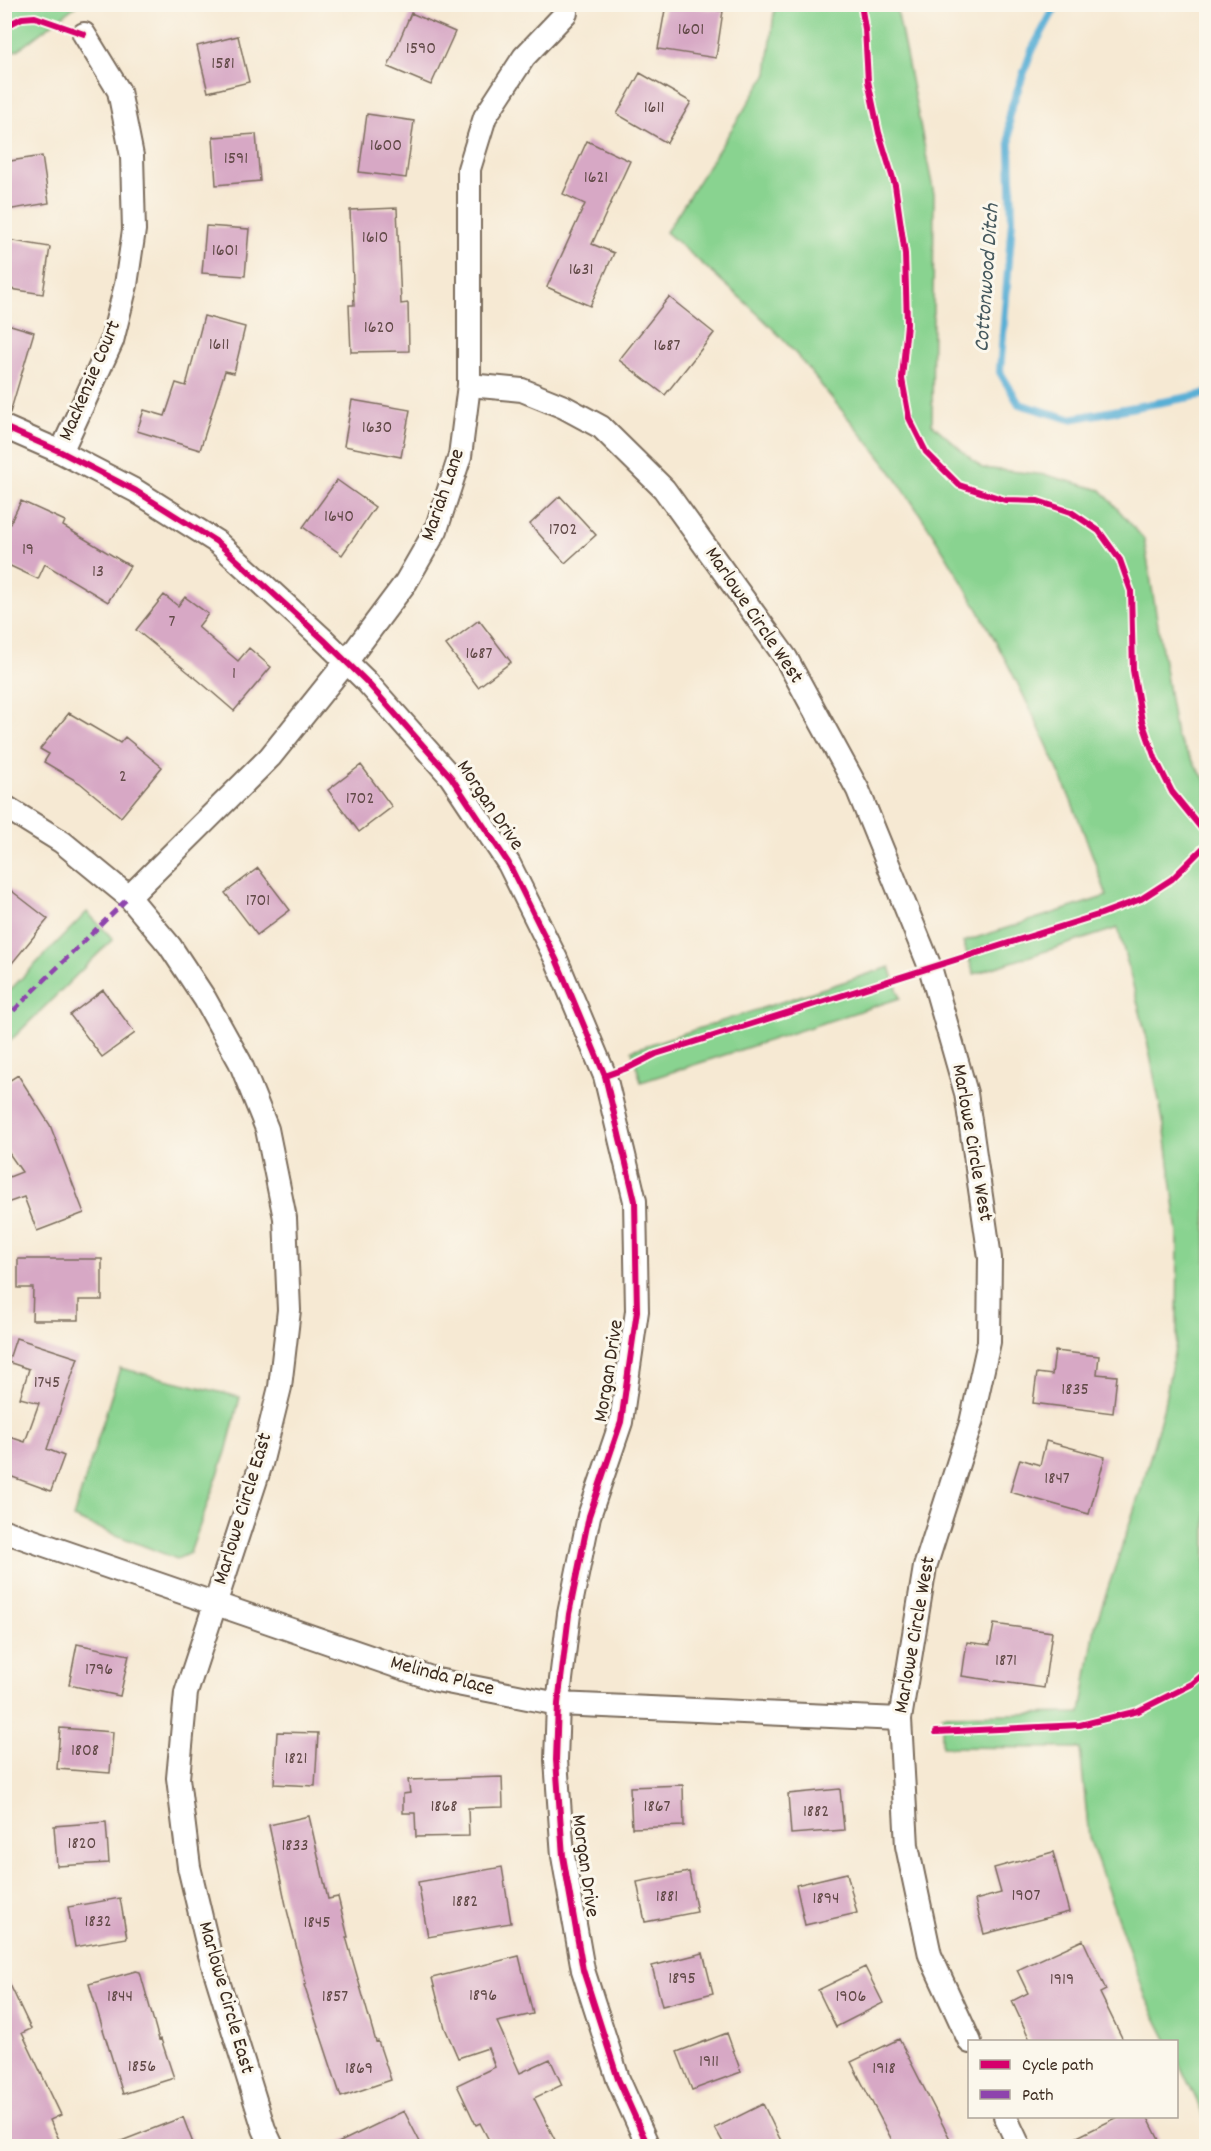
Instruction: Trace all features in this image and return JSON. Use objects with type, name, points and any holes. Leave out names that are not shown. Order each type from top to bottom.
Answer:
[{"type":"street","name":"Mariah Lane","points":[[129,897],[270,757],[347,662],[406,582],[436,530],[460,456],[470,385],[469,169],[485,117],[524,57],[566,13]]},
{"type":"street","name":"Mackenzie Court","points":[[61,452],[112,341],[126,285],[134,230],[132,156],[119,91],[84,34]]},
{"type":"street","name":"Marlowe Circle West","points":[[470,385],[522,390],[564,407],[601,427],[664,489],[786,658],[858,790],[930,967],[966,1092],[990,1257],[989,1342],[971,1423],[925,1568],[900,1719],[909,1857],[930,1955],[968,2040]]},
{"type":"street","name":"Morgan Drive","points":[[4,427],[61,452],[136,491],[217,542],[347,662],[451,777],[509,864],[556,959],[605,1076],[635,1201],[637,1311],[621,1422],[589,1516],[569,1614],[558,1704],[556,1760],[563,1856],[583,1971],[618,2079],[648,2146]]},
{"type":"street","name":"Marlowe Circle East","points":[[4,806],[62,842],[129,897],[170,946],[206,999],[240,1062],[267,1129],[285,1218],[289,1310],[280,1387],[261,1464],[186,1693],[177,1778],[189,1867],[210,1955],[264,2129],[272,2146]]},
{"type":"street","name":"Melinda Place","points":[[4,1531],[437,1680],[558,1704],[900,1719]]},
{"type":"street","points":[[1006,2118],[1020,2146]]},
{"type":"green space","points":[[5,4],[77,5],[18,50],[5,53]]},
{"type":"green space","points":[[775,4],[896,5],[934,194],[932,424],[982,468],[1046,475],[1101,490],[1144,539],[1176,736],[1206,781],[1206,2120],[1178,2061],[1178,2040],[1167,2040],[1146,1998],[1089,1838],[1080,1748],[942,1747],[942,1715],[1081,1713],[1095,1627],[1143,1483],[1163,1410],[1177,1338],[1178,1234],[1165,1131],[1146,1035],[1118,928],[974,974],[963,942],[1107,896],[1065,786],[1015,679],[988,627],[928,526],[881,458],[775,331],[666,232],[767,74]]},
{"type":"green space","points":[[87,912],[113,939],[5,1046],[5,995]]},
{"type":"green space","points":[[890,967],[900,998],[641,1082],[632,1050]]},
{"type":"green space","points":[[120,1368],[240,1397],[226,1452],[190,1553],[177,1559],[73,1518]]},
{"type":"building","points":[[666,4],[723,11],[716,58],[658,49]]},
{"type":"building","points":[[411,13],[455,32],[431,85],[388,67]]},
{"type":"building","points":[[238,36],[249,82],[208,92],[197,46]]},
{"type":"building","points":[[640,73],[691,102],[667,143],[617,114]]},
{"type":"building","points":[[367,114],[414,121],[406,178],[359,172]]},
{"type":"building","points":[[256,134],[260,181],[216,185],[213,137]]},
{"type":"building","points":[[587,141],[630,161],[592,244],[614,253],[590,306],[547,287],[585,204],[563,194]]},
{"type":"building","points":[[42,156],[49,203],[7,210],[4,196],[4,162]]},
{"type":"building","points":[[397,208],[401,304],[408,303],[409,351],[351,352],[349,305],[354,305],[350,210]]},
{"type":"building","points":[[206,226],[249,229],[245,276],[202,273]]},
{"type":"building","points":[[8,240],[50,247],[43,294],[4,288],[4,263]]},
{"type":"building","points":[[669,297],[714,333],[665,395],[619,360]]},
{"type":"building","points":[[204,316],[245,327],[234,373],[225,371],[200,450],[137,431],[144,410],[165,416],[176,383],[186,386]]},
{"type":"building","points":[[4,323],[34,332],[10,413],[4,412]]},
{"type":"building","points":[[352,400],[410,410],[401,457],[344,446]]},
{"type":"building","points":[[337,480],[375,507],[342,555],[303,527]]},
{"type":"building","points":[[560,496],[596,535],[565,563],[530,524]]},
{"type":"building","points":[[21,501],[65,521],[63,526],[130,566],[108,602],[45,564],[38,579],[4,563],[4,536]]},
{"type":"building","points":[[164,595],[178,606],[185,597],[208,614],[198,627],[238,661],[249,648],[271,667],[234,711],[136,630]]},
{"type":"building","points":[[479,620],[511,662],[478,687],[446,645]]},
{"type":"building","points":[[69,713],[120,743],[125,737],[162,767],[121,817],[80,783],[44,762],[49,754],[40,749]]},
{"type":"building","points":[[361,765],[392,807],[359,832],[328,790]]},
{"type":"building","points":[[258,868],[290,910],[257,935],[225,893]]},
{"type":"building","points":[[4,885],[48,919],[4,973]]},
{"type":"building","points":[[103,990],[135,1033],[102,1057],[70,1015]]},
{"type":"building","points":[[18,1075],[50,1125],[84,1213],[37,1231],[24,1197],[4,1204],[4,1179],[22,1172],[4,1146],[4,1084]]},
{"type":"building","points":[[18,1259],[102,1259],[102,1300],[79,1300],[79,1320],[32,1320],[33,1288],[18,1288]]},
{"type":"building","points":[[16,1338],[78,1358],[47,1449],[64,1456],[51,1491],[4,1474],[4,1435],[25,1442],[39,1403],[20,1398],[29,1369],[8,1362]]},
{"type":"building","points":[[1055,1351],[1099,1356],[1097,1374],[1117,1376],[1113,1413],[1033,1403],[1037,1373],[1052,1375]]},
{"type":"building","points":[[1046,1441],[1105,1457],[1089,1514],[1010,1492],[1020,1459],[1040,1465]]},
{"type":"building","points":[[994,1624],[1052,1632],[1044,1688],[962,1676],[967,1642],[990,1645]]},
{"type":"building","points":[[77,1644],[129,1655],[120,1696],[69,1685]]},
{"type":"building","points":[[60,1728],[113,1732],[110,1773],[57,1769]]},
{"type":"building","points":[[277,1732],[318,1733],[315,1786],[274,1784]]},
{"type":"building","points":[[502,1777],[503,1807],[468,1808],[469,1836],[416,1837],[415,1813],[403,1813],[403,1794],[410,1793],[408,1780]]},
{"type":"building","points":[[683,1785],[684,1826],[632,1828],[630,1787]]},
{"type":"building","points":[[840,1789],[844,1830],[791,1834],[788,1794]]},
{"type":"building","points":[[309,1816],[328,1899],[338,1897],[348,1937],[346,1937],[376,2042],[378,2041],[391,2080],[341,2097],[304,1985],[306,1984],[269,1825]]},
{"type":"building","points":[[106,1822],[109,1863],[57,1866],[54,1826]]},
{"type":"building","points":[[1053,1852],[1069,1912],[984,1934],[975,1900],[1001,1893],[994,1868]]},
{"type":"building","points":[[502,1867],[511,1923],[428,1937],[418,1882]]},
{"type":"building","points":[[689,1872],[697,1912],[645,1922],[637,1882]]},
{"type":"building","points":[[847,1873],[857,1913],[805,1925],[796,1885]]},
{"type":"building","points":[[120,1898],[127,1938],[75,1947],[68,1907]]},
{"type":"building","points":[[1083,1940],[1106,1990],[1100,1993],[1123,2040],[1030,2040],[1012,2001],[1028,1993],[1017,1970]]},
{"type":"building","points":[[703,1953],[713,1993],[662,2006],[652,1966]]},
{"type":"building","points":[[519,1956],[533,2014],[497,2022],[520,2073],[550,2059],[562,2085],[534,2098],[558,2146],[492,2146],[480,2123],[476,2125],[457,2085],[495,2067],[488,2048],[458,2058],[445,2028],[432,1978]]},
{"type":"building","points":[[865,1967],[883,2003],[836,2027],[818,1990]]},
{"type":"building","points":[[136,1971],[140,1972],[159,2040],[161,2039],[174,2078],[123,2094],[89,1984]]},
{"type":"building","points":[[4,1972],[31,2029],[22,2033],[61,2115],[50,2120],[62,2146],[4,2146]]},
{"type":"building","points":[[727,2033],[741,2072],[692,2090],[677,2052]]},
{"type":"building","points":[[899,2039],[950,2139],[934,2146],[895,2146],[851,2062]]},
{"type":"building","points":[[763,2104],[781,2141],[770,2146],[725,2146],[715,2128]]},
{"type":"building","points":[[404,2111],[422,2146],[332,2146]]},
{"type":"building","points":[[183,2117],[194,2146],[111,2146],[111,2145]]},
{"type":"building","points":[[1116,2118],[1148,2118],[1162,2146],[1059,2146]]},
{"type":"waterway","name":"Cottonwood Ditch","points":[[1057,4],[1032,50],[1009,114],[1012,221],[1000,372],[1019,404],[1070,419],[1206,394]]},
{"type":"marked path","points":[[4,1020],[129,897]]},
{"type":"cycle path","points":[[861,4],[868,81],[879,133],[895,185],[905,254],[907,324],[902,379],[909,418],[926,452],[959,485],[1005,500],[1038,501],[1071,512],[1099,531],[1120,560],[1131,591],[1133,670],[1142,721],[1155,758],[1172,792],[1206,834]]},
{"type":"cycle path","points":[[4,27],[22,18],[35,17],[84,34]]},
{"type":"cycle path","points":[[4,427],[61,452],[136,491],[217,542],[366,681],[451,777],[509,864],[556,959],[605,1076],[635,1201],[637,1311],[621,1422],[589,1516],[569,1614],[558,1704],[556,1760],[563,1856],[583,1970],[618,2079],[648,2146]]},
{"type":"cycle path","points":[[605,1076],[656,1054],[1101,914],[1141,899],[1172,879],[1206,845]]},
{"type":"cycle path","points":[[936,1732],[1080,1725],[1138,1711],[1192,1684],[1206,1672]]}]
